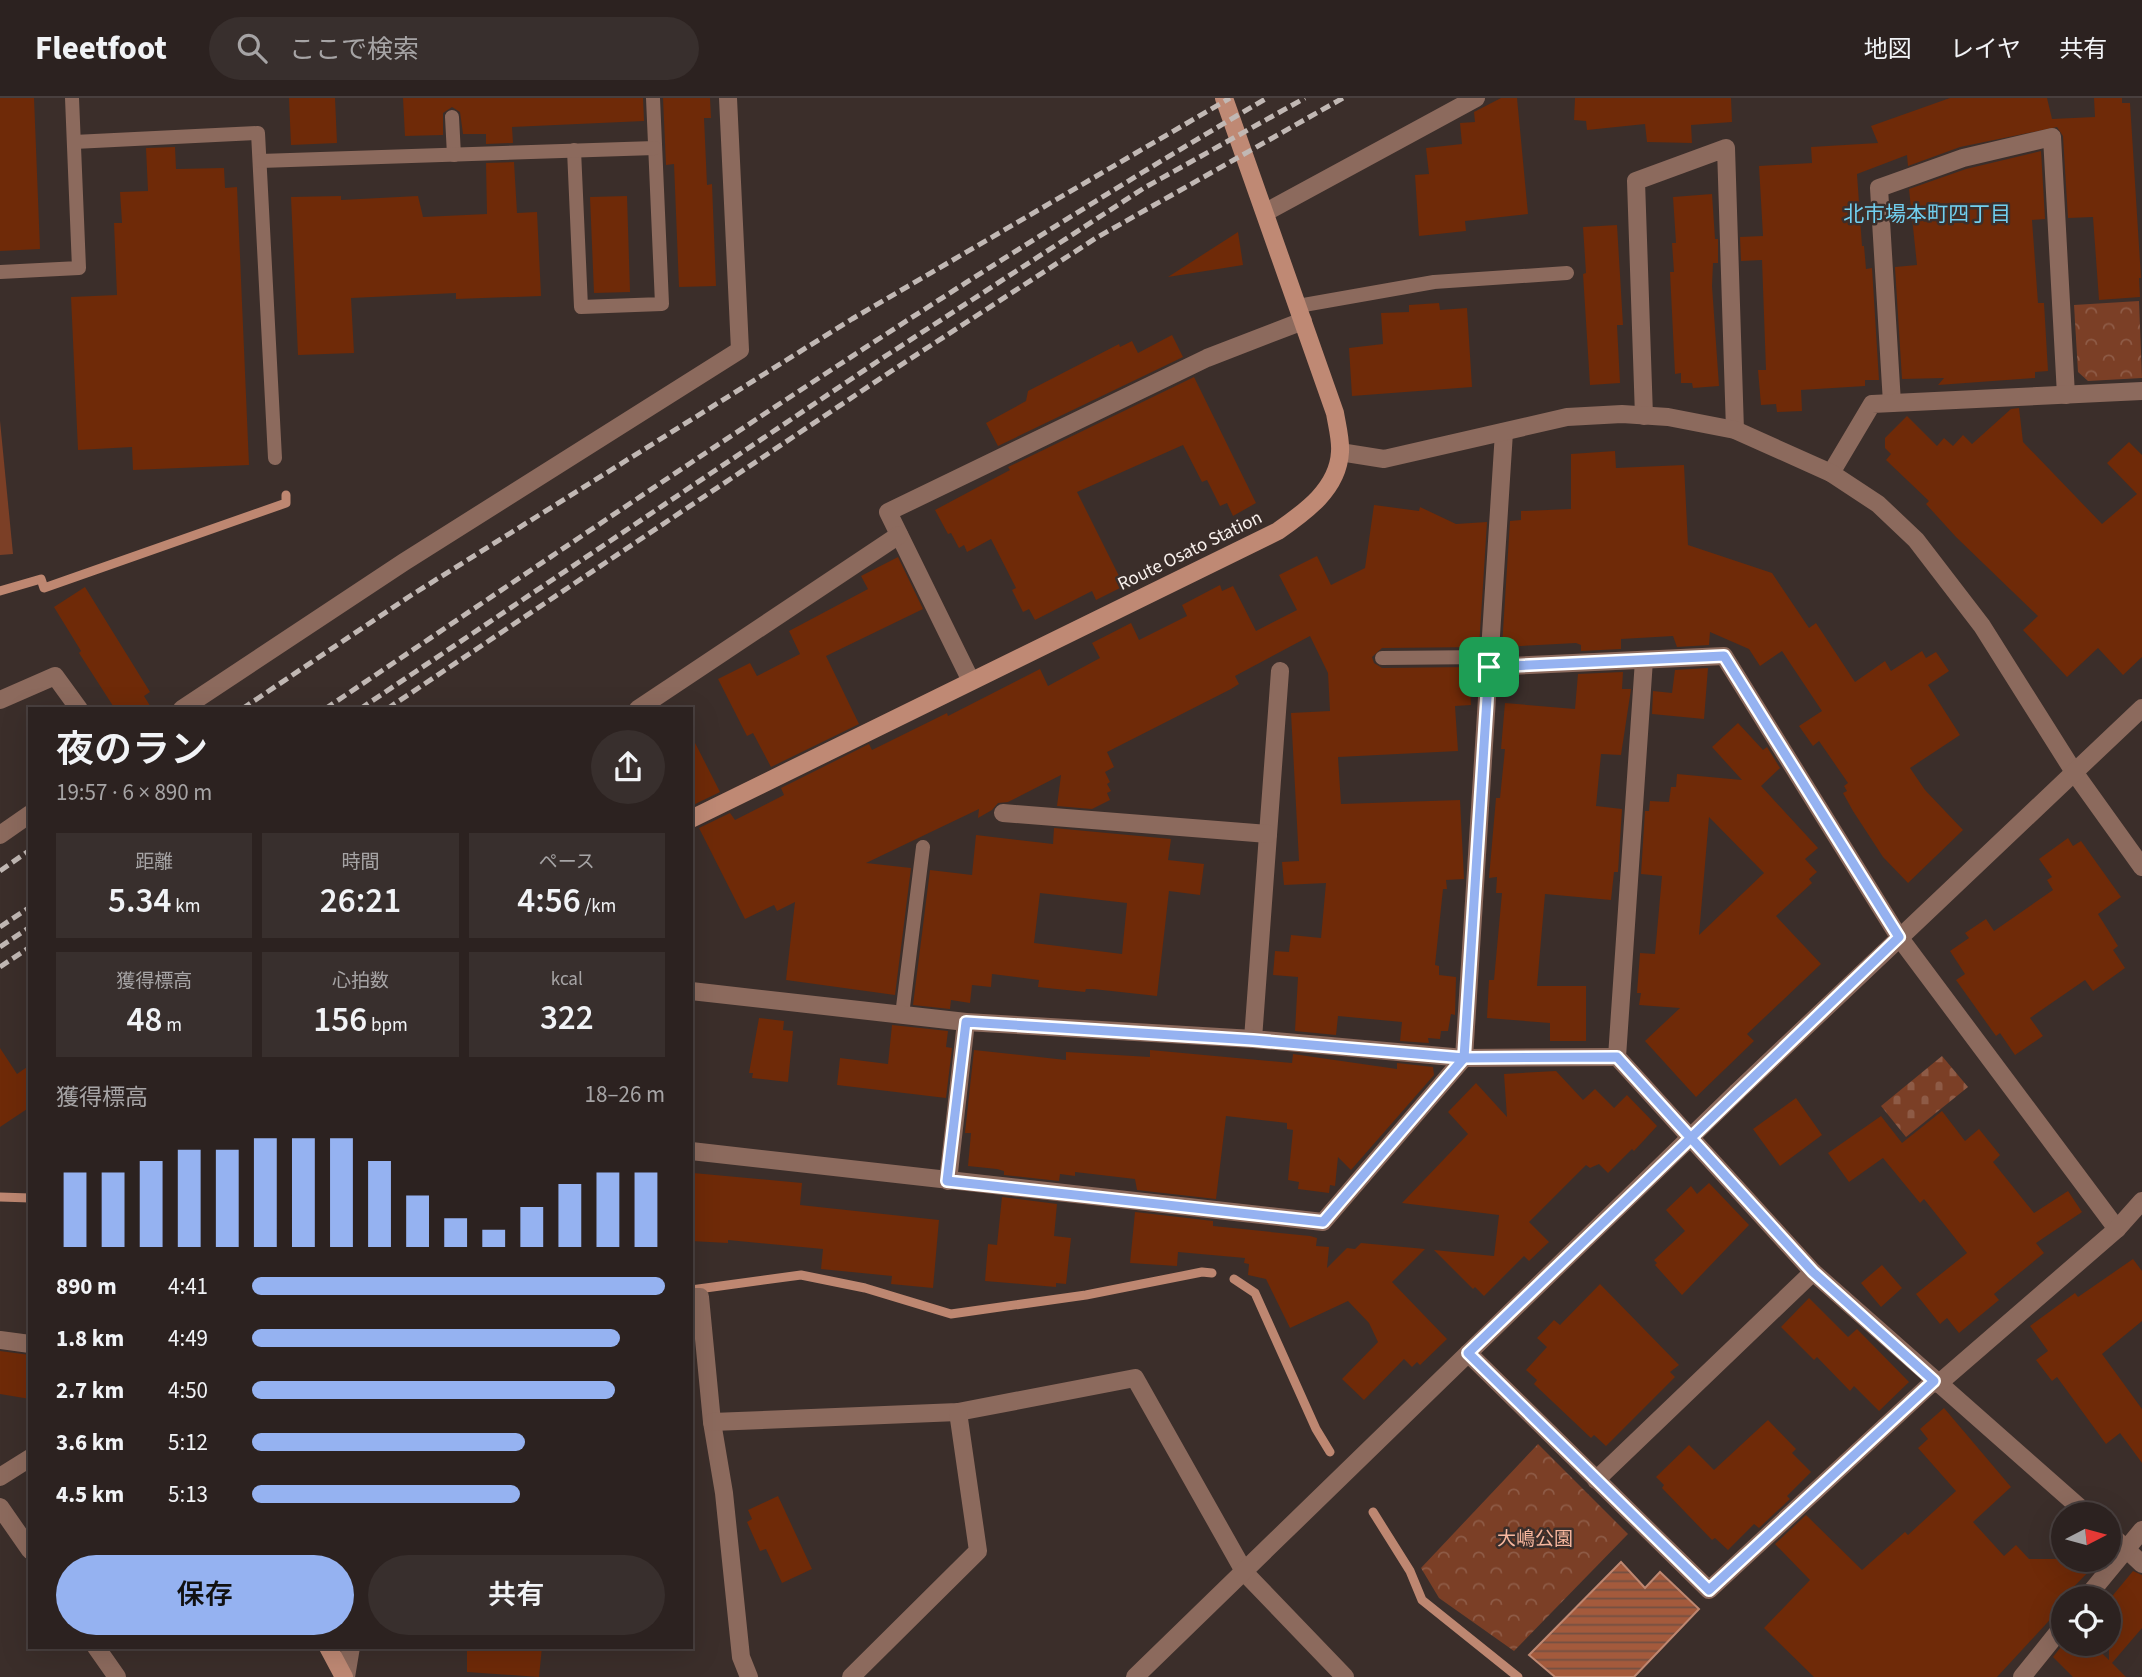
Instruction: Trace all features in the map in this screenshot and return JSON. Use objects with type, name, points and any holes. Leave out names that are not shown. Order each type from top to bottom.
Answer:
[{"type":"main road","name":"Route Osato Station","points":[[693,818],[1278,531],[1311,508],[1329,485],[1340,452],[1335,413],[1224,98]]},
{"type":"main road","points":[[329,1649],[345,1677]]},
{"type":"street","points":[[185,707],[404,562],[740,350],[728,98]]},
{"type":"street","points":[[1266,212],[1476,98]]},
{"type":"street","points":[[1892,403],[1879,188],[1963,158],[2052,137],[2066,395]]},
{"type":"street","points":[[1644,416],[1636,181],[1726,148],[1735,430]]},
{"type":"street","points":[[971,681],[888,512],[1301,314]]},
{"type":"street","points":[[1831,473],[1872,404],[2142,391]]},
{"type":"street","points":[[1340,452],[1384,459],[1567,417],[1668,417],[1735,430],[1831,473],[1878,504],[1916,540],[1982,626],[2074,772],[2142,867]]},
{"type":"street","points":[[693,1151],[1323,1222],[1464,1058],[1504,432]]},
{"type":"street","points":[[641,707],[899,535]]},
{"type":"street","points":[[1489,662],[1724,656],[1899,937],[2117,1230]]},
{"type":"street","points":[[1644,660],[1617,1057],[1688,1138],[1813,1272],[2073,1502]]},
{"type":"street","points":[[1253,1040],[1280,671]]},
{"type":"street","points":[[0,700],[55,676],[78,707]]},
{"type":"street","points":[[1135,1677],[1245,1573],[1688,1138],[1791,1045],[1899,937],[2142,708]]},
{"type":"street","points":[[1003,813],[1268,834]]},
{"type":"street","points":[[0,835],[28,815]]},
{"type":"street","points":[[693,991],[966,1022],[1253,1040],[1464,1058],[1617,1057]]},
{"type":"street","points":[[947,1181],[966,1022]]},
{"type":"street","points":[[1468,1353],[1709,1590],[1936,1382],[2117,1230],[2142,1201]]},
{"type":"street","points":[[1595,1480],[1813,1272]]},
{"type":"street","points":[[693,1297],[700,1297],[712,1422],[724,1493],[741,1657],[749,1677]]},
{"type":"street","points":[[0,1340],[28,1344]]},
{"type":"street","points":[[712,1422],[958,1412],[1135,1378],[1245,1573],[1345,1677]]},
{"type":"street","points":[[851,1677],[978,1551],[958,1412]]},
{"type":"street","points":[[0,1477],[28,1459]]},
{"type":"street","points":[[0,1507],[28,1547]]},
{"type":"street","points":[[2096,1586],[2142,1530]]},
{"type":"street","points":[[2121,1544],[2142,1563]]},
{"type":"street","points":[[2022,1677],[2051,1641]]},
{"type":"street","points":[[97,1649],[117,1677]]},
{"type":"street","points":[[345,1677],[351,1649]]},
{"type":"lane","points":[[0,272],[79,268],[72,98]]},
{"type":"lane","points":[[574,150],[581,307],[662,304],[653,98]]},
{"type":"lane","points":[[452,117],[454,155]]},
{"type":"lane","points":[[74,142],[258,133],[275,458]]},
{"type":"lane","points":[[260,161],[655,148]]},
{"type":"lane","points":[[1301,314],[1434,282],[1567,273]]},
{"type":"lane","points":[[1382,658],[1489,662]]},
{"type":"lane","points":[[902,1015],[923,847]]},
{"type":"green space","points":[[2139,301],[2142,378],[2088,381],[2078,372],[2074,305]]},
{"type":"green space","points":[[0,421],[13,554],[0,555]]},
{"type":"green space","points":[[1942,1056],[1968,1087],[1906,1137],[1881,1106]]},
{"type":"green space","name":"大嶋公園","points":[[1538,1444],[1628,1534],[1514,1651],[1439,1598],[1421,1568]]},
{"type":"shaded area","points":[[1621,1562],[1645,1588],[1660,1572],[1699,1609],[1634,1677],[1555,1677],[1529,1655]]},
{"type":"building","points":[[0,98],[34,98],[40,249],[0,251]]},
{"type":"building","points":[[289,98],[335,98],[337,143],[291,145]]},
{"type":"building","points":[[403,98],[643,98],[644,121],[512,127],[513,143],[486,144],[486,134],[463,134],[460,112],[452,107],[443,113],[443,135],[405,136]]},
{"type":"building","points":[[663,98],[710,98],[711,118],[704,118],[707,185],[712,184],[716,286],[679,287],[674,164],[666,165]]},
{"type":"building","points":[[1501,98],[1517,98],[1528,214],[1465,221],[1466,231],[1419,236],[1415,175],[1429,174],[1426,148],[1462,144],[1460,123],[1475,122],[1474,112]]},
{"type":"building","points":[[1575,98],[1731,98],[1732,122],[1691,125],[1692,143],[1647,142],[1645,124],[1587,130],[1586,121],[1574,120]]},
{"type":"building","points":[[1950,98],[2047,98],[2052,119],[2095,117],[2094,98],[2122,98],[2122,103],[2130,103],[2140,297],[2099,300],[2093,217],[2068,218],[2063,136],[2057,127],[1960,147],[1908,166],[1907,155],[1857,174],[1862,246],[1866,269],[1872,268],[1879,380],[1865,380],[1865,386],[1801,390],[1802,411],[1777,412],[1776,404],[1761,405],[1758,370],[1766,370],[1762,260],[1741,261],[1740,237],[1763,236],[1759,166],[1812,163],[1811,147],[1878,143],[1871,126]]},
{"type":"building","points":[[175,147],[176,169],[224,168],[225,188],[237,187],[249,465],[133,470],[132,447],[78,450],[71,297],[117,295],[114,223],[122,223],[120,192],[148,191],[146,148]]},
{"type":"building","points":[[2041,151],[2045,219],[2032,220],[2038,303],[2044,303],[2048,371],[2035,372],[2035,378],[1938,385],[1944,378],[1902,379],[1895,267],[1917,265],[1909,189],[1966,169]]},
{"type":"building","points":[[514,162],[517,213],[537,212],[541,296],[456,299],[456,293],[351,298],[354,353],[298,355],[291,197],[341,196],[341,200],[418,196],[423,217],[487,214],[486,163]]},
{"type":"building","points":[[1712,194],[1715,239],[1718,239],[1718,263],[1713,263],[1712,286],[1719,386],[1693,388],[1692,383],[1681,383],[1681,373],[1675,374],[1670,272],[1674,272],[1672,243],[1676,243],[1673,197]]},
{"type":"building","points":[[627,196],[630,292],[594,293],[590,197]]},
{"type":"building","points":[[1617,225],[1623,325],[1617,325],[1620,383],[1590,385],[1583,227]]},
{"type":"building","points":[[1238,232],[1243,265],[1168,277]]},
{"type":"building","points":[[1439,303],[1440,310],[1467,308],[1472,387],[1352,396],[1349,348],[1383,344],[1381,313],[1409,312],[1409,305]]},
{"type":"building","points":[[1172,335],[1183,357],[998,446],[986,423],[1026,401],[1028,391],[1119,344],[1120,347],[1132,341],[1138,353]]},
{"type":"building","points":[[1194,377],[1256,503],[1233,516],[1227,503],[1220,506],[1207,480],[1202,482],[1183,445],[1077,492],[1124,586],[1096,600],[1092,591],[1035,620],[1029,609],[1023,612],[1012,590],[1016,588],[991,539],[967,552],[964,545],[959,548],[951,533],[948,534],[935,510],[1010,470],[1008,467]]},
{"type":"building","points":[[2019,408],[2023,442],[2102,524],[2137,494],[2107,463],[2129,442],[2142,455],[2142,657],[2123,675],[2098,648],[2067,677],[2023,630],[2038,616],[1956,537],[1926,504],[1929,501],[1886,460],[1891,454],[1885,448],[1885,438],[1907,416],[1937,446],[1944,438],[1953,446],[1963,435],[1972,444],[2011,409]]},
{"type":"building","points":[[1615,451],[1616,468],[1684,465],[1688,545],[1772,573],[1809,628],[1816,623],[1855,682],[1885,661],[1891,671],[1922,651],[1926,658],[1936,652],[1949,671],[1928,685],[1960,735],[1910,768],[1925,790],[1963,830],[1908,883],[1883,857],[1853,811],[1843,793],[1847,791],[1844,786],[1848,783],[1819,741],[1813,746],[1799,726],[1822,711],[1782,651],[1760,666],[1749,649],[1710,632],[1709,645],[1677,647],[1673,636],[1621,639],[1621,649],[1581,651],[1581,645],[1576,643],[1502,647],[1510,521],[1521,520],[1521,511],[1571,509],[1571,454]]},
{"type":"building","points":[[1374,505],[1419,511],[1420,507],[1456,524],[1487,522],[1479,647],[1382,648],[1372,657],[1374,663],[1382,668],[1469,667],[1471,705],[1455,706],[1458,751],[1338,757],[1341,804],[1460,800],[1464,879],[1446,880],[1447,889],[1443,889],[1435,965],[1439,966],[1439,975],[1456,977],[1455,1015],[1451,1014],[1448,1031],[1441,1031],[1440,1039],[1428,1038],[1429,1043],[1400,1041],[1402,1022],[1338,1016],[1336,1035],[1295,1031],[1298,977],[1273,975],[1275,951],[1289,952],[1291,935],[1321,938],[1326,883],[1284,885],[1282,862],[1299,861],[1291,713],[1330,711],[1328,673],[1310,636],[1235,676],[1239,684],[1231,689],[1107,752],[1114,767],[1105,772],[1110,782],[1107,784],[1111,791],[1107,793],[1110,800],[1092,809],[1057,806],[1061,775],[1008,802],[998,803],[978,818],[979,809],[866,863],[911,868],[895,995],[786,980],[795,902],[777,911],[774,905],[745,919],[699,828],[730,813],[735,820],[784,795],[781,788],[869,744],[872,750],[947,713],[948,716],[1040,669],[1048,686],[1100,658],[1092,643],[1131,623],[1139,640],[1187,616],[1182,605],[1220,585],[1222,591],[1233,586],[1256,631],[1297,610],[1279,575],[1317,556],[1331,585],[1365,568]]},
{"type":"building","points":[[898,557],[923,609],[826,656],[859,724],[771,767],[753,733],[747,736],[718,679],[750,663],[757,676],[800,654],[789,631],[868,589],[861,576]]},
{"type":"building","points":[[85,587],[150,692],[144,696],[151,707],[114,707],[79,653],[81,651],[54,607]]},
{"type":"building","points":[[1708,668],[1704,719],[1652,714],[1653,691],[1672,693],[1675,670]]},
{"type":"building","points":[[1623,672],[1622,689],[1631,689],[1621,755],[1601,754],[1596,806],[1622,809],[1618,872],[1614,872],[1611,900],[1545,894],[1537,986],[1586,986],[1586,1041],[1550,1041],[1550,1023],[1487,1018],[1489,980],[1494,980],[1502,893],[1496,893],[1497,877],[1489,878],[1496,798],[1500,798],[1505,749],[1501,749],[1505,703],[1575,709],[1578,674]]},
{"type":"building","points":[[1738,723],[1763,750],[1767,747],[1780,768],[1761,786],[1818,848],[1805,859],[1817,872],[1809,879],[1812,883],[1776,916],[1821,964],[1747,1034],[1754,1041],[1696,1097],[1645,1041],[1680,1008],[1639,1005],[1641,993],[1637,993],[1640,953],[1655,954],[1662,876],[1641,874],[1645,811],[1649,811],[1650,801],[1669,802],[1671,787],[1676,787],[1677,774],[1742,780],[1712,747]],"holes":[[[1709,817],[1764,873],[1699,935]]]},
{"type":"building","points":[[693,739],[720,792],[693,805]]},
{"type":"building","points":[[1054,828],[1171,839],[1168,860],[1204,864],[1200,895],[1169,891],[1157,996],[1093,989],[1086,989],[1085,992],[1038,987],[1039,980],[992,974],[991,987],[972,985],[970,1003],[951,1000],[950,1009],[913,1005],[930,870],[972,875],[976,835],[1053,844]],"holes":[[[1040,893],[1127,903],[1122,954],[1034,943]]]},
{"type":"building","points":[[2068,838],[2073,846],[2081,841],[2121,897],[2098,914],[2118,946],[2113,950],[2125,968],[2093,991],[2085,980],[2030,1018],[2043,1036],[2015,1055],[2000,1033],[1996,1036],[1956,980],[1965,974],[1950,951],[1969,938],[1965,933],[1986,919],[1994,931],[2053,890],[2047,880],[2052,877],[2039,859]]},
{"type":"building","points":[[759,1018],[784,1021],[783,1030],[793,1031],[788,1082],[752,1078],[753,1073],[749,1073]]},
{"type":"building","points":[[892,1025],[948,1031],[946,1047],[952,1048],[946,1098],[837,1085],[840,1058],[888,1064]]},
{"type":"building","points":[[0,1048],[17,1074],[28,1066],[28,1108],[0,1127]]},
{"type":"building","points":[[974,1050],[1066,1060],[1066,1052],[1150,1057],[1150,1050],[1292,1063],[1293,1054],[1397,1069],[1397,1063],[1433,1067],[1434,1075],[1351,1170],[1338,1157],[1335,1186],[1330,1185],[1329,1193],[1298,1189],[1299,1182],[1288,1180],[1293,1130],[1287,1129],[1287,1123],[1226,1116],[1216,1199],[1137,1190],[1135,1179],[1075,1172],[1075,1176],[1060,1174],[1059,1181],[1004,1175],[1004,1171],[997,1169],[968,1166],[971,1133],[965,1133]]},
{"type":"building","points":[[1556,1071],[1583,1100],[1595,1089],[1614,1108],[1627,1095],[1657,1126],[1634,1151],[1632,1149],[1608,1173],[1599,1164],[1590,1168],[1586,1165],[1529,1222],[1549,1242],[1529,1261],[1524,1256],[1484,1296],[1475,1287],[1473,1289],[1434,1250],[1494,1256],[1499,1215],[1402,1203],[1468,1134],[1448,1112],[1476,1083],[1507,1117],[1504,1074]]},
{"type":"building","points":[[1796,1098],[1822,1135],[1780,1166],[1753,1129]]},
{"type":"building","points":[[1942,1111],[1965,1141],[1979,1129],[2000,1155],[1993,1162],[2034,1213],[2068,1191],[2082,1212],[2036,1243],[2044,1253],[1994,1294],[1999,1300],[1959,1333],[1947,1318],[1940,1324],[1916,1294],[1967,1253],[1924,1199],[1920,1203],[1883,1158],[1849,1182],[1828,1153],[1881,1116],[1902,1143]]},
{"type":"building","points":[[693,1173],[802,1183],[800,1205],[939,1220],[933,1288],[891,1284],[892,1276],[821,1269],[823,1249],[728,1240],[728,1243],[693,1241]]},
{"type":"building","points":[[1709,1183],[1749,1225],[1682,1295],[1655,1265],[1657,1263],[1654,1260],[1685,1231],[1666,1210],[1691,1186],[1697,1194]]},
{"type":"building","points":[[1002,1197],[1057,1204],[1054,1236],[1071,1238],[1066,1284],[1056,1283],[1056,1287],[985,1281],[988,1244],[997,1245]]},
{"type":"building","points":[[1135,1212],[1213,1221],[1213,1226],[1317,1238],[1316,1246],[1329,1247],[1327,1268],[1347,1248],[1355,1249],[1361,1243],[1425,1249],[1392,1282],[1447,1339],[1420,1365],[1417,1362],[1412,1367],[1404,1359],[1364,1400],[1342,1379],[1378,1342],[1369,1323],[1348,1301],[1290,1328],[1266,1279],[1248,1275],[1249,1264],[1244,1263],[1245,1258],[1178,1252],[1177,1266],[1130,1263]]},
{"type":"building","points":[[2133,1259],[2142,1271],[2142,1321],[2102,1354],[2142,1409],[2142,1463],[2120,1433],[2106,1444],[2057,1377],[2052,1381],[2036,1360],[2048,1351],[2030,1326],[2075,1293],[2078,1297]]},
{"type":"building","points":[[1882,1265],[1902,1288],[1881,1307],[1861,1283]]},
{"type":"building","points":[[1600,1284],[1679,1365],[1670,1372],[1675,1377],[1606,1446],[1594,1435],[1591,1438],[1534,1384],[1537,1380],[1526,1370],[1547,1347],[1537,1338],[1554,1320],[1560,1325]]},
{"type":"building","points":[[1809,1298],[1848,1337],[1857,1329],[1909,1382],[1879,1411],[1854,1386],[1850,1391],[1817,1357],[1814,1360],[1781,1327]]},
{"type":"building","points":[[0,1351],[28,1355],[28,1399],[0,1394]]},
{"type":"building","points":[[1944,1408],[2011,1487],[1973,1522],[2004,1556],[2016,1545],[2029,1559],[2051,1559],[2051,1572],[2088,1572],[2075,1586],[2051,1586],[2051,1619],[1997,1677],[1814,1677],[1764,1628],[1810,1580],[1775,1544],[1806,1515],[1862,1570],[1905,1532],[1908,1535],[1956,1491],[1918,1448],[1928,1439],[1920,1429]]},
{"type":"building","points":[[1768,1420],[1796,1449],[1792,1453],[1811,1472],[1787,1496],[1790,1499],[1759,1528],[1754,1524],[1728,1550],[1715,1538],[1712,1540],[1662,1488],[1664,1485],[1656,1477],[1689,1445],[1714,1470]]},
{"type":"building","points":[[778,1496],[812,1569],[782,1583],[766,1549],[760,1551],[747,1522],[752,1519],[748,1510]]},
{"type":"building","points":[[2133,1571],[2142,1575],[2142,1628],[2121,1652],[2121,1586]]},
{"type":"building","points":[[467,1649],[542,1649],[539,1677],[467,1672]]},
{"type":"building","points":[[2105,1656],[2109,1660],[2109,1656],[2118,1656],[2112,1663],[2126,1677],[2073,1677],[2053,1657]]},
{"type":"waterway","points":[[0,591],[41,579],[44,588],[286,503],[286,495]]},
{"type":"waterway","points":[[0,1197],[28,1198]]},
{"type":"waterway","points":[[693,1290],[801,1275],[865,1288],[951,1314],[1086,1295],[1202,1272],[1212,1273]]},
{"type":"waterway","points":[[1234,1279],[1255,1293],[1316,1429],[1330,1452]]},
{"type":"waterway","points":[[1373,1512],[1410,1571],[1422,1600],[1518,1677]]},
{"type":"railway","points":[[245,707],[410,596],[852,319],[1230,98]]},
{"type":"railway","points":[[328,707],[909,319],[1267,98]]},
{"type":"railway","points":[[363,707],[881,359],[1144,188],[1305,98]]},
{"type":"railway","points":[[390,707],[890,372],[1096,238],[1343,98]]},
{"type":"railway","points":[[0,871],[28,851]]},
{"type":"railway","points":[[0,927],[28,908]]},
{"type":"railway","points":[[0,947],[28,928]]},
{"type":"railway","points":[[0,967],[28,948]]},
{"type":"district","name":"北市場本町四丁目","points":[[1927,214]]},
{"type":"route","points":[[1489,667],[1464,1058],[1323,1222],[947,1181],[966,1022],[1253,1040],[1464,1058],[1617,1057],[1688,1138],[1813,1272],[1934,1381],[1709,1590],[1468,1353],[1688,1138],[1791,1045],[1899,937],[1724,656],[1489,667]]}]
